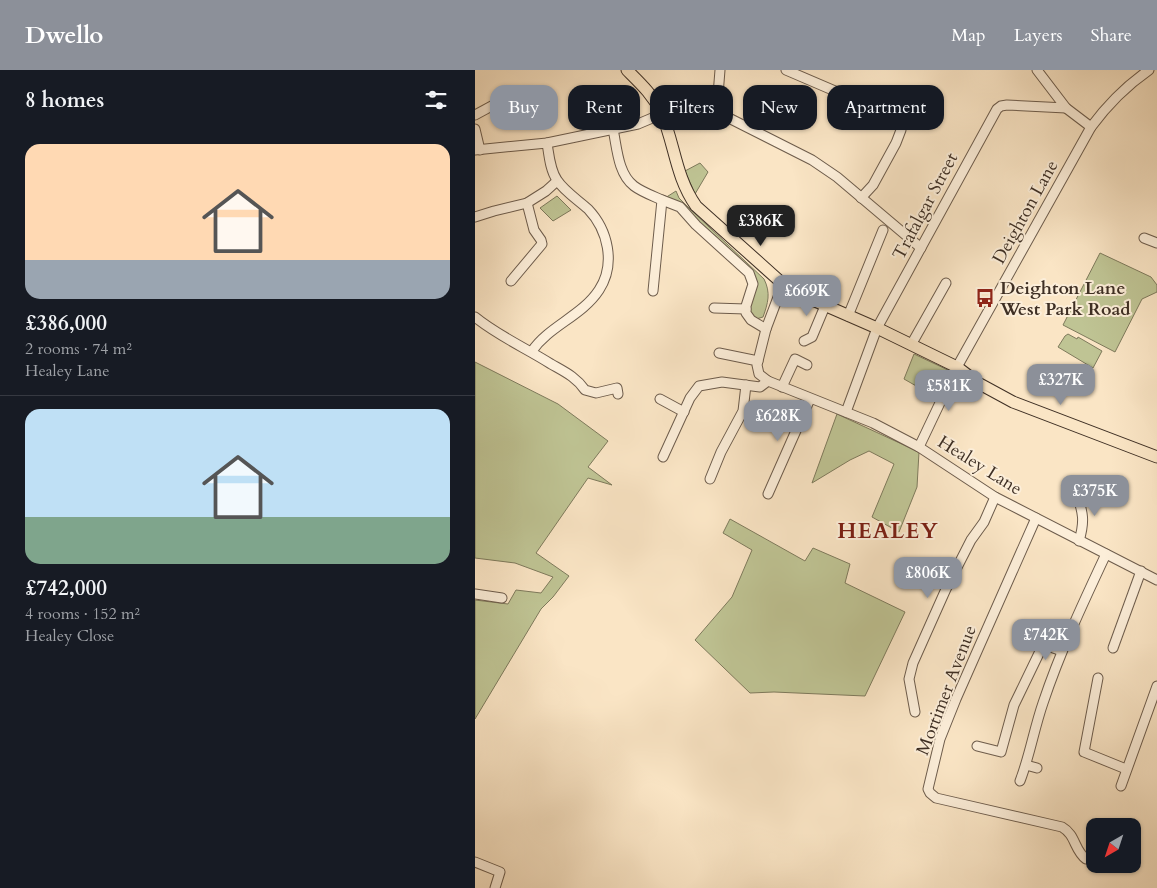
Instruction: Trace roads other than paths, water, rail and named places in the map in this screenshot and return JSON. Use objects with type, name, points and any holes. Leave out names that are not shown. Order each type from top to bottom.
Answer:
[{"type":"main road","points":[[627,70],[650,93]]},
{"type":"main road","points":[[666,130],[680,176],[696,206],[783,284],[799,294],[877,328],[957,367],[978,383],[1013,402],[1157,457]]},
{"type":"street","points":[[719,85],[720,70]]},
{"type":"street","points":[[785,70],[891,115],[900,121],[901,130],[896,143],[873,185],[861,198]]},
{"type":"street","points":[[1037,70],[1066,108],[1091,127]]},
{"type":"street","name":"Deighton Lane","points":[[919,447],[957,367],[1091,127],[1108,105],[1133,81],[1149,70]]},
{"type":"street","name":"Trafalgar Street","points":[[846,412],[877,328],[997,109],[1007,105],[1066,108]]},
{"type":"street","points":[[475,115],[490,107]]},
{"type":"street","points":[[733,120],[812,160],[837,177],[921,248]]},
{"type":"street","points":[[475,129],[478,150],[547,143],[608,130]]},
{"type":"street","points":[[613,130],[620,166],[627,179],[639,190],[680,207],[749,273],[753,284],[746,313],[751,320],[766,329]]},
{"type":"street","points":[[531,351],[539,341],[592,299],[604,282],[609,261],[607,242],[598,220],[557,180],[551,166],[547,143]]},
{"type":"street","points":[[475,217],[527,203],[546,191],[557,180]]},
{"type":"street","points":[[653,291],[662,200]]},
{"type":"street","points":[[511,281],[542,244],[534,230],[527,203]]},
{"type":"street","points":[[848,316],[883,230]]},
{"type":"street","points":[[1144,238],[1157,243]]},
{"type":"street","points":[[911,345],[946,283]]},
{"type":"street","points":[[663,457],[690,398],[699,386],[721,382],[759,387],[768,381],[759,374],[757,365],[766,329],[783,284]]},
{"type":"street","points":[[804,341],[812,337],[825,306]]},
{"type":"street","points":[[714,308],[746,309]]},
{"type":"street","points":[[475,317],[487,327],[578,380],[585,390],[596,393],[617,388],[619,394]]},
{"type":"street","points":[[717,363],[719,351],[758,361]]},
{"type":"street","points":[[782,387],[795,358],[807,365]]},
{"type":"street","name":"Healey Lane","points":[[768,381],[873,423],[919,447],[995,497],[1157,580]]},
{"type":"street","points":[[709,479],[743,411],[746,385]]},
{"type":"street","points":[[660,399],[684,412]]},
{"type":"street","points":[[768,494],[810,399]]},
{"type":"street","points":[[1077,494],[1083,513],[1083,526],[1079,541]]},
{"type":"street","points":[[915,712],[909,679],[913,663],[950,581],[971,540],[984,522],[995,497]]},
{"type":"street","name":"Mortimer Avenue","points":[[1036,518],[956,700],[941,739],[928,788],[930,793],[936,798],[1061,827],[1073,836],[1079,855],[1085,859]]},
{"type":"street","points":[[1021,781],[1042,705],[1062,651],[1106,554]]},
{"type":"street","points":[[1113,648],[1141,571]]},
{"type":"street","points":[[475,594],[502,598]]},
{"type":"street","points":[[1022,637],[1062,651]]},
{"type":"street","points":[[977,746],[1001,752],[1014,704],[1043,645]]},
{"type":"street","points":[[1098,678],[1083,752],[1126,769]]},
{"type":"street","points":[[1121,786],[1157,686]]},
{"type":"street","points":[[1026,765],[1037,768]]},
{"type":"street","points":[[475,862],[500,872],[495,888]]},
{"type":"place","name":"Deighton Lane West Park Road","points":[[985,298]]},
{"type":"district","name":"HEALEY","points":[[888,530]]}]
